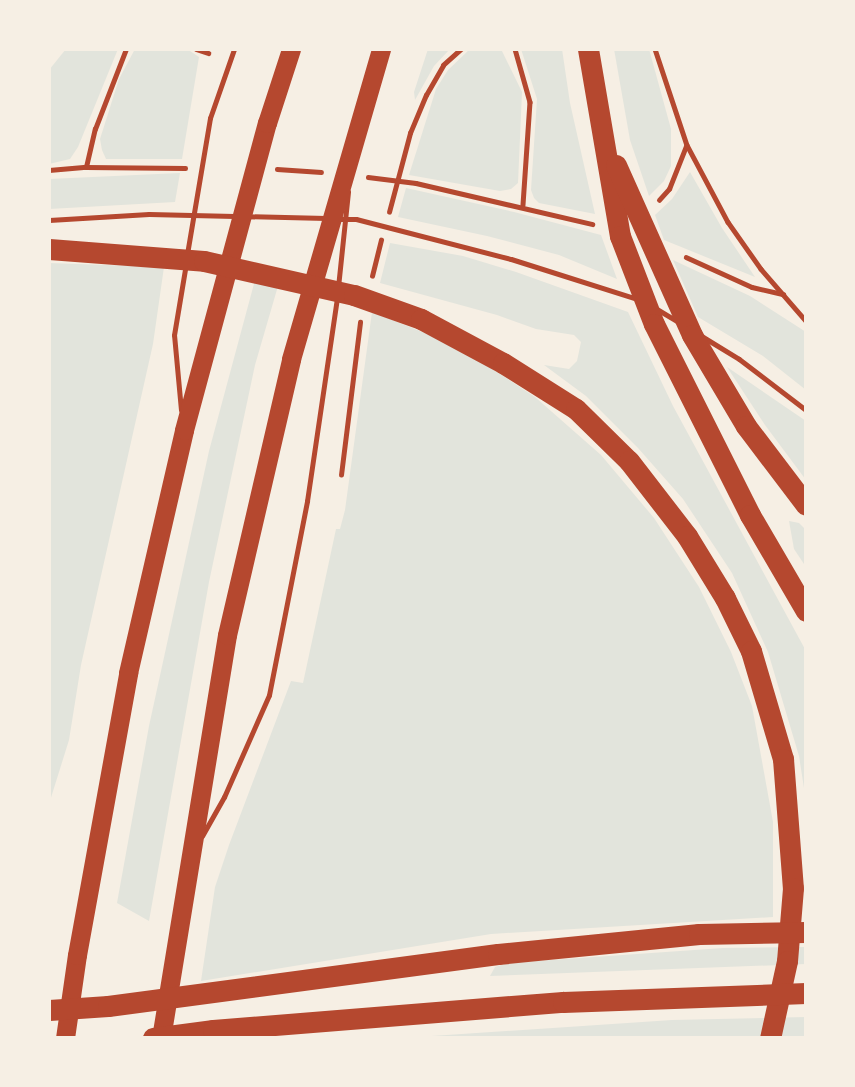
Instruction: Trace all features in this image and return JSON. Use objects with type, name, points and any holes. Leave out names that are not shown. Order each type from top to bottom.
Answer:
[{"type":"highway","points":[[65,1038],[77,955],[128,673],[206,343],[267,123],[291,49]]},
{"type":"highway","points":[[161,1038],[228,635],[291,359],[355,131],[381,49]]},
{"type":"highway","points":[[588,49],[620,236],[654,324],[750,515],[806,611]]},
{"type":"highway","points":[[600,124],[642,229],[692,335],[746,426],[804,503]]},
{"type":"highway","points":[[49,249],[204,261],[354,295],[421,319],[503,363],[576,410],[629,461],[687,536],[724,598],[751,651],[783,759],[788,796],[793,888],[787,961],[770,1038]]},
{"type":"highway","points":[[49,1010],[108,1006],[498,954],[699,934],[806,932]]},
{"type":"highway","points":[[153,1038],[213,1030],[564,1002],[806,993]]},
{"type":"lane","points":[[184,430],[174,335],[210,118],[234,49]]},
{"type":"lane","points":[[190,858],[224,797],[269,695],[307,501],[329,363],[355,131]]},
{"type":"lane","points":[[49,220],[149,215],[356,219],[511,260],[641,300],[739,359],[806,410]]},
{"type":"path","points":[[86,167],[95,128],[126,49]]},
{"type":"path","points":[[196,49],[208,53]]},
{"type":"path","points":[[410,133],[443,65],[461,49]]},
{"type":"path","points":[[515,49],[530,102],[523,205]]},
{"type":"path","points":[[655,49],[687,145],[727,222],[761,269],[806,321]]},
{"type":"path","points":[[651,208],[669,189],[687,145]]},
{"type":"path","points":[[49,170],[86,167],[195,168]]},
{"type":"path","points":[[264,169],[329,173]]},
{"type":"path","points":[[366,177],[416,183],[523,205],[599,226]]},
{"type":"path","points":[[673,252],[751,287],[783,294]]},
{"type":"path","points":[[341,475],[355,358]]},
{"type":"shaded area","points":[[66,49],[118,49],[78,147],[70,159],[49,164],[49,70]]},
{"type":"shaded area","points":[[135,49],[187,49],[199,57],[182,159],[106,159],[102,150],[100,139],[119,79]]},
{"type":"shaded area","points":[[428,49],[450,49],[434,66],[415,100],[414,92]]},
{"type":"shaded area","points":[[470,49],[501,49],[522,92],[518,183],[511,189],[500,191],[409,175],[436,89],[448,70]]},
{"type":"shaded area","points":[[521,49],[562,49],[570,103],[595,214],[539,203],[534,198],[531,190],[537,99]]},
{"type":"shaded area","points":[[614,49],[649,49],[671,129],[671,166],[664,181],[649,196],[630,140]]},
{"type":"shaded area","points":[[690,172],[722,228],[755,277],[664,240],[655,215],[672,199]]},
{"type":"shaded area","points":[[180,173],[175,202],[49,209],[49,179]]},
{"type":"shaded area","points":[[406,188],[601,235],[617,279],[559,255],[398,217]]},
{"type":"shaded area","points":[[390,243],[463,256],[628,312],[673,406],[806,651],[806,801],[799,756],[768,652],[732,573],[683,499],[638,448],[586,396],[544,365],[569,369],[577,361],[581,342],[574,335],[536,329],[497,315],[380,283]]},
{"type":"shaded area","points":[[673,260],[750,296],[806,332],[806,390],[763,356],[698,317]]},
{"type":"shaded area","points":[[49,263],[164,267],[153,344],[81,665],[69,740],[49,804]]},
{"type":"shaded area","points":[[255,280],[278,286],[255,365],[209,582],[149,921],[117,903],[149,726],[209,451]]},
{"type":"shaded area","points":[[372,312],[425,333],[488,366],[535,397],[601,455],[654,518],[699,587],[731,652],[752,706],[773,822],[773,917],[491,934],[201,981],[215,887],[229,845],[291,681],[303,683],[336,529],[340,529],[345,510]]},
{"type":"shaded area","points":[[727,367],[806,421],[806,480],[765,425]]},
{"type":"shaded area","points":[[789,521],[799,523],[806,530],[806,567],[794,549]]},
{"type":"shaded area","points":[[806,947],[806,964],[490,976],[495,967],[508,963],[723,948]]},
{"type":"shaded area","points":[[806,1017],[806,1038],[402,1038],[672,1020]]}]
